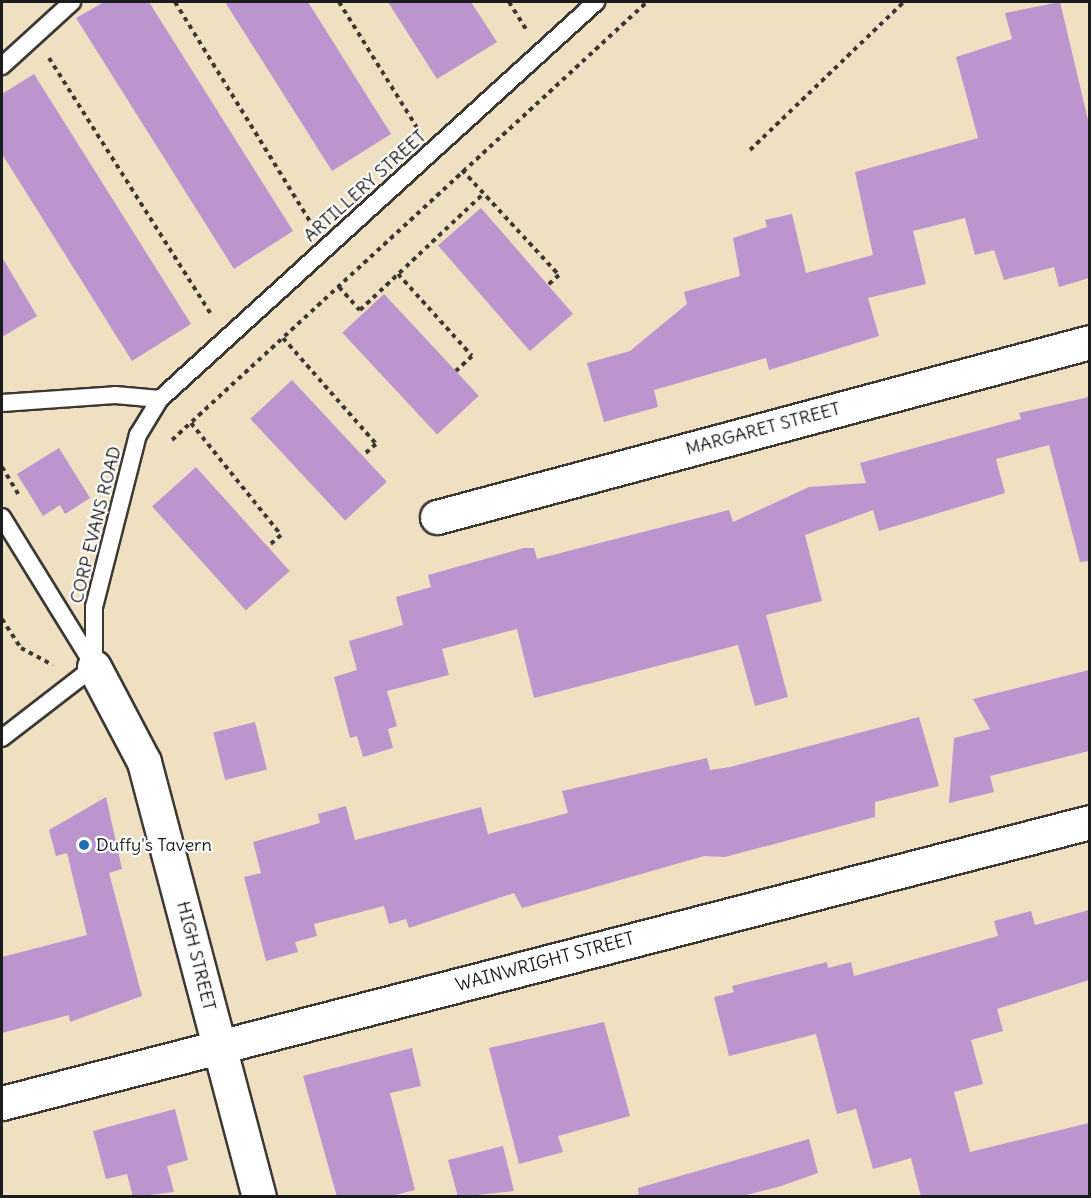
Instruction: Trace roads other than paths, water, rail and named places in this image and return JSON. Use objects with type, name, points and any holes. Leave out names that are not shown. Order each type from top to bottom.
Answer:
[{"type":"street","name":"MARGARET STREET","points":[[437,517],[1089,342]]},
{"type":"street","name":"HIGH STREET","points":[[94,667],[144,762],[259,1197]]},
{"type":"street","name":"WAINWRIGHT STREET","points":[[2,1103],[1089,822]]},
{"type":"lane","points":[[2,66],[72,2]]},
{"type":"lane","name":"ARTILLERY STREET","points":[[160,399],[596,2]]},
{"type":"lane","points":[[2,404],[115,394],[160,399]]},
{"type":"lane","name":"CORP EVANS ROAD","points":[[94,667],[97,595],[138,435],[160,399]]},
{"type":"lane","points":[[2,517],[94,667],[66,685],[2,738]]},
{"type":"place","name":"Duffy's Tavern","points":[[84,845]]}]
